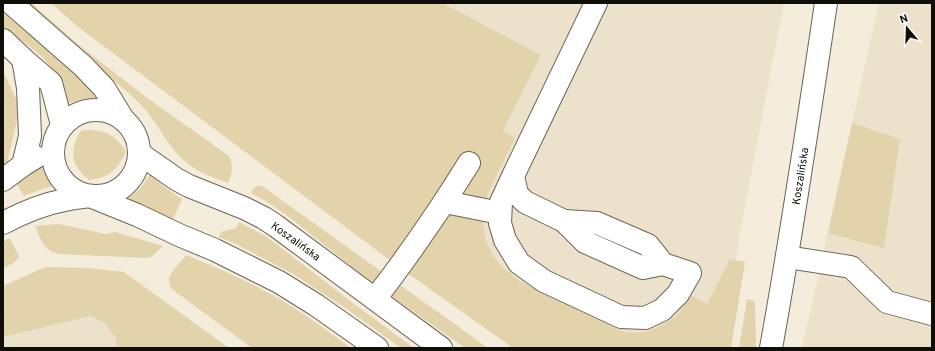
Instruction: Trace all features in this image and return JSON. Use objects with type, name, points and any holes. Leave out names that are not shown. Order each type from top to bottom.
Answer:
[{"type":"main road","points":[[3,223],[39,207],[64,200],[90,196],[102,196],[114,192],[124,185],[132,176],[137,165],[139,153],[137,140],[132,129],[123,119],[104,88],[83,66],[11,3]]},
{"type":"main road","points":[[513,176],[517,194],[525,202],[564,221],[597,223],[648,245],[664,264],[690,273],[678,294],[662,310],[645,318],[622,317],[544,280],[519,263],[505,240],[500,223],[501,202],[513,176],[596,3]]},
{"type":"main road","name":"Koszalińska","points":[[771,348],[804,155],[826,3]]},
{"type":"main road","points":[[3,40],[51,83],[62,126]]},
{"type":"main road","points":[[23,59],[28,88],[30,136],[23,165]]},
{"type":"main road","points":[[123,119],[111,112],[98,110],[85,111],[72,116],[62,126],[54,140],[52,157],[59,176],[64,183],[81,194],[90,196],[136,215],[215,250],[280,282],[316,305],[371,346]]},
{"type":"main road","points":[[3,180],[23,165],[53,148]]},
{"type":"main road","name":"Koszalińska","points":[[139,153],[176,179],[189,186],[244,208],[264,218],[441,348]]},
{"type":"main road","points":[[375,299],[399,268],[445,202],[469,163]]},
{"type":"main road","points":[[445,202],[500,213]]},
{"type":"main road","points":[[787,257],[852,268],[887,302],[932,314]]},
{"type":"shaded area","points":[[22,3],[31,3],[80,46],[146,97],[229,156],[232,163],[232,170],[228,183],[192,167],[180,157],[146,111],[133,97],[82,57]]},
{"type":"shaded area","points":[[51,3],[784,3],[740,231],[736,260],[745,262],[731,348],[513,348],[399,267],[77,26]]},
{"type":"shaded area","points":[[51,3],[442,3],[541,55],[503,131],[515,138],[488,193],[484,208],[483,224],[486,241],[493,256],[502,267],[519,281],[618,329],[632,333],[647,331],[669,321],[680,312],[690,295],[707,304],[730,259],[745,262],[731,348],[513,348],[399,267],[77,26]]},
{"type":"shaded area","points":[[879,3],[932,3],[932,348],[802,348],[852,123]]},
{"type":"shaded area","points":[[7,12],[85,80],[97,96],[96,98],[83,99],[64,106],[57,79],[52,68],[32,48],[3,27],[3,16]]},
{"type":"shaded area","points":[[3,71],[18,103],[19,112],[6,167],[3,169]]},
{"type":"shaded area","points":[[852,123],[900,139],[884,248],[828,233]]},
{"type":"shaded area","points":[[84,130],[98,131],[109,134],[118,141],[126,152],[116,168],[107,175],[89,180],[83,175],[75,164],[73,152],[74,146],[80,132]]},
{"type":"shaded area","points":[[43,159],[46,175],[53,186],[24,196],[17,184]]},
{"type":"shaded area","points":[[150,173],[164,187],[182,199],[173,219],[129,201],[129,198],[141,187]]},
{"type":"shaded area","points":[[262,186],[488,348],[465,348],[366,278],[285,214],[251,193],[253,188]]},
{"type":"shaded area","points":[[239,222],[275,243],[414,348],[401,348],[344,307],[293,274],[236,244],[219,237],[221,232],[236,228]]},
{"type":"shaded area","points":[[58,224],[105,234],[115,232],[163,246],[151,257],[146,258],[60,254],[49,250],[43,244],[35,226]]},
{"type":"shaded area","points":[[10,238],[19,257],[14,263],[3,268],[3,242]]},
{"type":"shaded area","points":[[186,255],[235,276],[271,294],[300,312],[351,348],[252,348],[173,290],[169,284],[169,279],[175,268]]},
{"type":"shaded area","points":[[45,267],[87,268],[124,272],[229,348],[117,348],[116,338],[105,323],[90,316],[3,337],[3,286]]},
{"type":"shaded area","points":[[747,299],[755,301],[756,345],[755,348],[739,348]]},
{"type":"shaded area","points":[[90,316],[218,348],[3,348],[3,335]]}]
